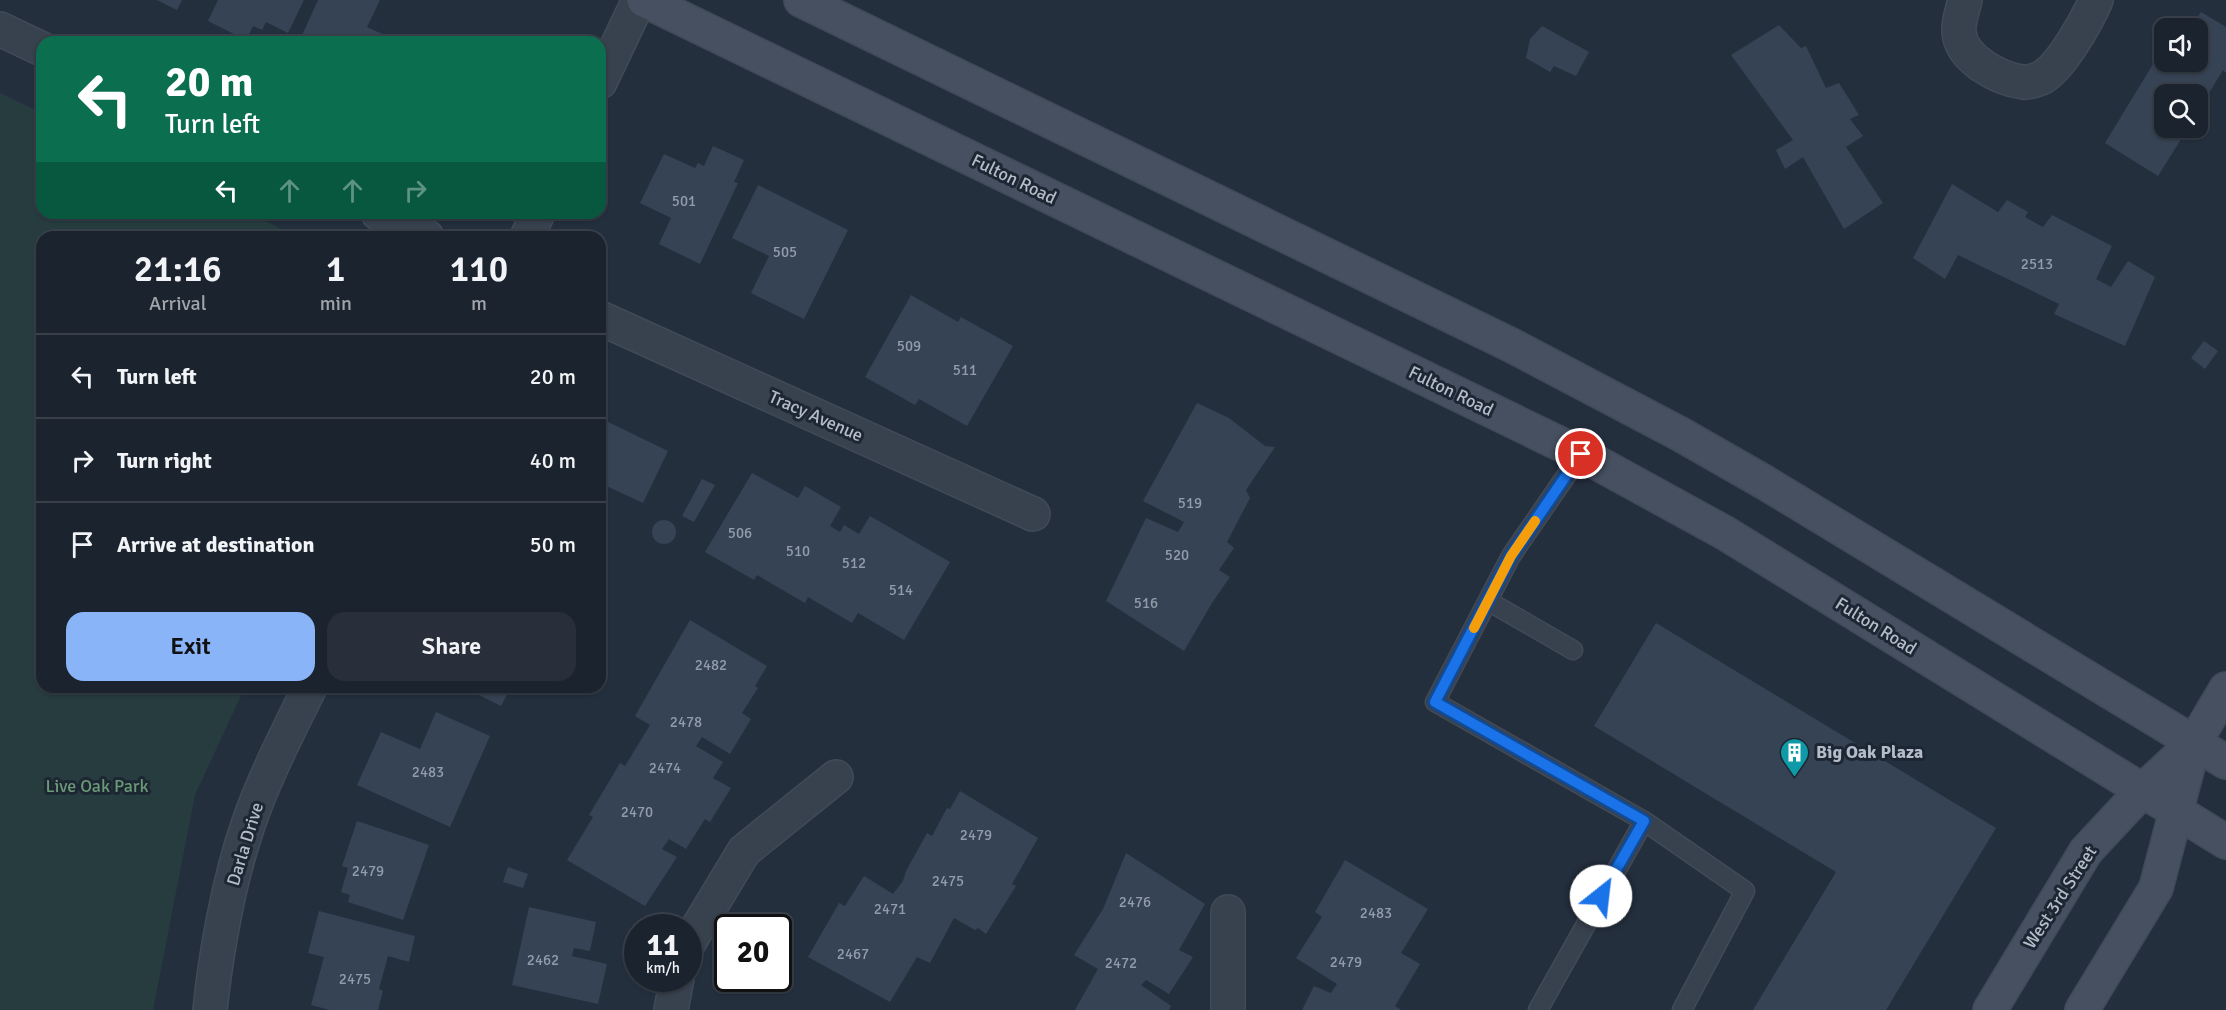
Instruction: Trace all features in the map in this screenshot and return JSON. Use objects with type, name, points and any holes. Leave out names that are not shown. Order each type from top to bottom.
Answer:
[{"type":"main road","name":"Fulton Road","points":[[644,0],[1581,454],[1725,533],[2226,842]]},
{"type":"main road","points":[[801,0],[1513,346],[1630,407],[1764,482],[2226,762]]},
{"type":"main road","points":[[2082,1010],[2156,888],[2194,743],[2226,689]]},
{"type":"main road","name":"West 3rd Street","points":[[1990,1010],[2086,851],[2142,791],[2194,743]]},
{"type":"street","points":[[606,69],[639,0]]},
{"type":"street","points":[[1965,0],[1959,32],[1967,53],[1990,71],[2025,83],[2043,77],[2068,51],[2096,0]]},
{"type":"street","points":[[0,29],[36,46]]},
{"type":"street","points":[[390,219],[415,231]]},
{"type":"street","name":"Tracy Avenue","points":[[606,321],[1033,514]]},
{"type":"street","name":"Darla Drive","points":[[210,1010],[227,904],[247,826],[273,762],[307,693]]},
{"type":"street","points":[[702,921],[744,851],[836,777]]},
{"type":"street","points":[[1228,912],[1228,1010]]},
{"type":"street","points":[[671,1010],[674,992]]},
{"type":"lane","points":[[1581,454],[1511,556],[1435,702],[1644,821],[1746,891],[1682,1010]]},
{"type":"lane","points":[[1488,601],[1573,650]]},
{"type":"lane","points":[[1538,1010],[1644,821]]},
{"type":"green space","name":"Live Oak Park","points":[[0,93],[36,110],[36,219],[261,219],[286,231],[36,231],[36,693],[242,693],[195,795],[153,1010],[0,1010]]},
{"type":"building","points":[[157,0],[182,0],[177,10]]},
{"type":"building","points":[[218,0],[304,0],[288,33],[266,22],[262,30],[253,26],[248,36],[238,36],[208,21]]},
{"type":"building","points":[[318,0],[380,0],[367,27],[386,36],[302,36]]},
{"type":"building","points":[[2201,12],[2226,27],[2226,73],[2223,70],[2208,95],[2208,84],[2154,84],[2154,138],[2182,138],[2158,176],[2105,143],[2154,62],[2154,72],[2208,72],[2208,18],[2197,18]]},
{"type":"building","points":[[1779,25],[1801,48],[1806,46],[1826,88],[1839,83],[1859,115],[1850,119],[1863,136],[1846,147],[1883,203],[1844,229],[1803,157],[1785,169],[1776,150],[1793,140],[1731,55]]},
{"type":"building","points":[[1542,26],[1589,52],[1576,76],[1554,66],[1550,72],[1526,58],[1530,39]]},
{"type":"building","points":[[713,146],[744,160],[734,182],[738,183],[700,264],[659,244],[671,218],[640,203],[664,154],[695,168],[698,163],[704,166]]},
{"type":"building","points":[[1952,184],[1998,212],[2007,200],[2028,212],[2025,217],[2043,227],[2052,215],[2112,246],[2096,279],[2111,287],[2128,261],[2155,277],[2125,346],[2054,314],[2059,304],[1958,255],[1945,279],[1913,258]]},
{"type":"building","points":[[758,185],[848,230],[804,319],[751,293],[769,256],[732,238]]},
{"type":"building","points":[[911,295],[958,322],[961,317],[1013,346],[967,426],[919,399],[915,405],[865,377]]},
{"type":"building","points":[[2204,341],[2218,351],[2205,369],[2191,358]]},
{"type":"building","points":[[1197,403],[1229,418],[1265,446],[1275,447],[1246,490],[1250,498],[1227,542],[1234,548],[1219,570],[1230,577],[1184,651],[1106,601],[1146,518],[1178,532],[1184,522],[1143,501]]},
{"type":"building","points":[[606,421],[668,451],[643,503],[606,486]]},
{"type":"building","points":[[752,473],[798,498],[805,486],[841,507],[830,526],[840,532],[844,525],[859,534],[870,516],[950,562],[904,640],[858,613],[852,623],[808,597],[805,603],[757,575],[754,580],[705,552]]},
{"type":"building","points":[[702,479],[715,485],[694,522],[682,516]]},
{"type":"building","points":[[664,520],[669,521],[675,527],[675,537],[669,543],[664,544],[659,543],[653,537],[652,532],[653,527],[659,521]]},
{"type":"building","points":[[690,620],[767,666],[755,686],[758,688],[742,713],[751,719],[730,754],[702,737],[696,746],[723,762],[713,778],[731,788],[710,822],[705,819],[686,849],[669,839],[662,849],[677,857],[645,906],[567,860],[593,817],[589,815],[620,763],[625,766],[650,725],[635,716]]},
{"type":"building","name":"Big Oak Plaza","points":[[1656,623],[1996,828],[1886,1010],[1753,1010],[1836,872],[1594,726]]},
{"type":"building","points":[[475,693],[508,693],[501,706]]},
{"type":"building","points":[[436,712],[490,736],[450,827],[357,785],[381,732],[420,749]]},
{"type":"building","points":[[960,791],[1038,838],[1012,884],[1016,886],[986,934],[954,918],[930,963],[917,957],[890,1002],[808,957],[839,903],[845,906],[864,876],[893,894],[903,881],[927,833],[932,836],[947,808],[950,809]]},
{"type":"building","points":[[357,821],[429,845],[403,920],[348,902],[350,895],[341,892],[348,868],[342,866]]},
{"type":"building","points":[[1126,853],[1205,904],[1179,950],[1193,957],[1169,994],[1146,980],[1141,985],[1171,1006],[1169,1010],[1075,1010],[1098,969],[1074,955],[1103,909]]},
{"type":"building","points":[[1345,860],[1428,909],[1401,953],[1420,964],[1395,1006],[1401,1010],[1302,1010],[1314,986],[1331,993],[1337,984],[1296,958],[1322,917],[1315,912]]},
{"type":"building","points":[[508,867],[528,874],[523,888],[503,882]]},
{"type":"building","points":[[529,907],[596,922],[590,951],[574,948],[572,956],[607,964],[598,1004],[512,985]]},
{"type":"building","points":[[319,911],[415,936],[409,962],[388,956],[379,989],[383,991],[378,1010],[330,1010],[311,1005],[324,957],[308,953]]},
{"type":"slow traffic","points":[[1474,628],[1511,556],[1535,521]]},
{"type":"place","name":"Big Oak Plaza","points":[[1795,778]]},
{"type":"route","points":[[1581,454],[1511,556],[1435,702],[1644,821],[1601,896]]}]
